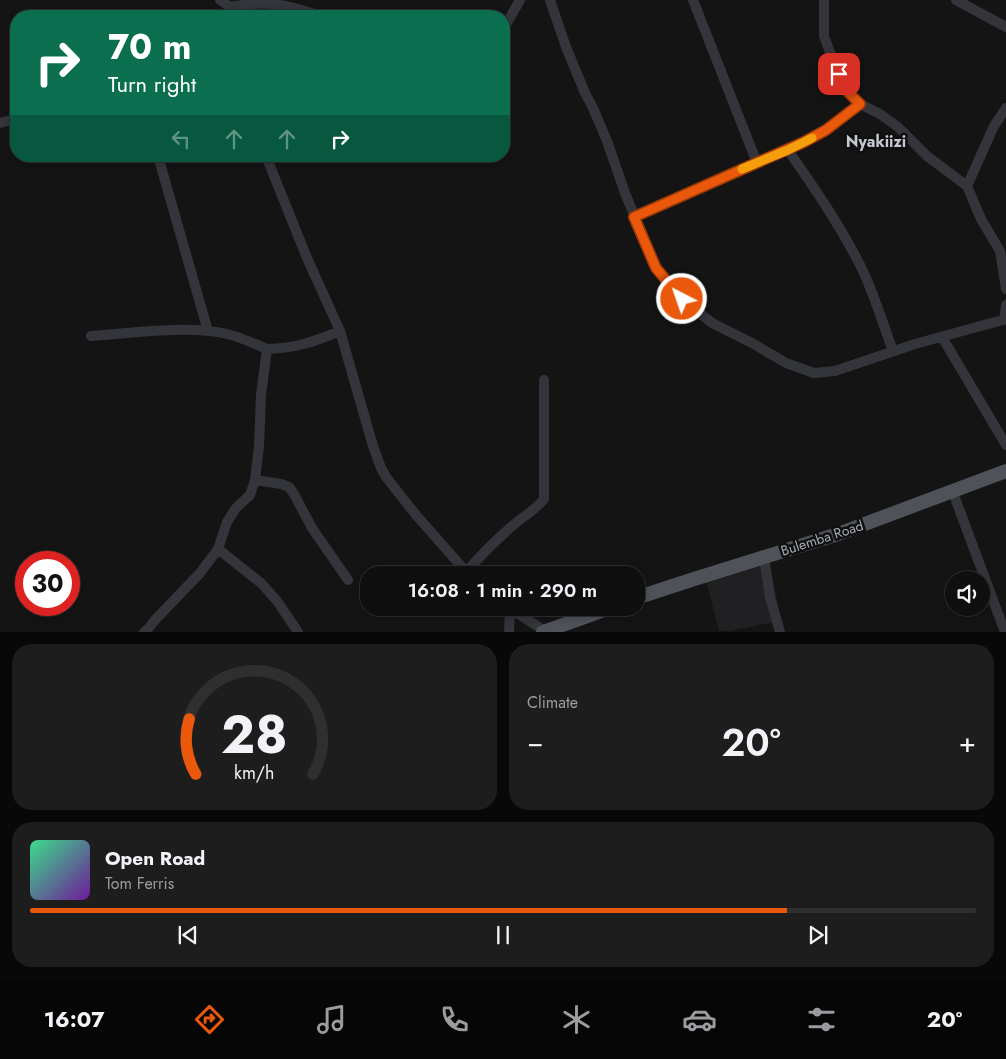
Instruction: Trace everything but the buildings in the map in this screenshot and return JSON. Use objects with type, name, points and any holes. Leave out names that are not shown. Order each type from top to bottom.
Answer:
[{"type":"main road","name":"Bulemba Road","points":[[645,595],[838,534],[1006,471]]},
{"type":"main road","points":[[544,631],[587,616]]},
{"type":"street","points":[[220,0],[229,10]]},
{"type":"street","points":[[510,18],[520,0]]},
{"type":"street","points":[[550,0],[566,48],[584,93],[593,108],[607,141],[634,217],[656,268],[682,299],[712,323],[805,372],[823,373],[835,371],[893,351],[1005,320],[1006,305]]},
{"type":"street","points":[[694,0],[757,162]]},
{"type":"street","points":[[824,0],[824,36],[843,87],[860,104],[880,114],[898,127],[927,156],[967,186],[981,219],[1000,251],[1006,289]]},
{"type":"street","points":[[956,0],[1006,27]]},
{"type":"street","points":[[236,10],[260,1],[302,10]]},
{"type":"street","points":[[634,217],[788,150],[826,130],[860,104]]},
{"type":"street","points":[[967,186],[994,126],[1006,108]]},
{"type":"street","points":[[788,150],[835,220],[864,272],[893,351]]},
{"type":"street","points":[[160,162],[208,331]]},
{"type":"street","points":[[268,162],[340,331],[373,446],[384,473],[416,515],[462,566]]},
{"type":"street","points":[[91,336],[184,330],[208,331],[229,334],[267,349],[304,345],[340,331]]},
{"type":"street","points":[[942,337],[1006,445]]},
{"type":"street","points":[[144,632],[200,573],[218,549],[227,522],[236,508],[250,495],[255,480],[259,446],[261,395],[267,349]]},
{"type":"street","points":[[473,566],[485,550],[544,499],[544,380]]},
{"type":"street","points":[[255,480],[289,487],[312,528],[348,580]]},
{"type":"street","points":[[952,490],[1005,632]]},
{"type":"street","points":[[218,549],[261,583],[277,601],[298,632]]},
{"type":"street","points":[[764,557],[770,597],[780,632]]},
{"type":"street","points":[[509,632],[510,616]]},
{"type":"street","points":[[522,616],[544,631]]},
{"type":"shaded area","points":[[769,558],[781,621],[729,631],[719,631],[706,579]]},
{"type":"slow traffic","points":[[742,169],[812,138]]},
{"type":"district","name":"Nyakiizi","points":[[876,141]]},
{"type":"route","points":[[682,299],[656,268],[634,217],[722,177],[788,150],[826,130],[860,104],[843,87],[839,74]]}]
